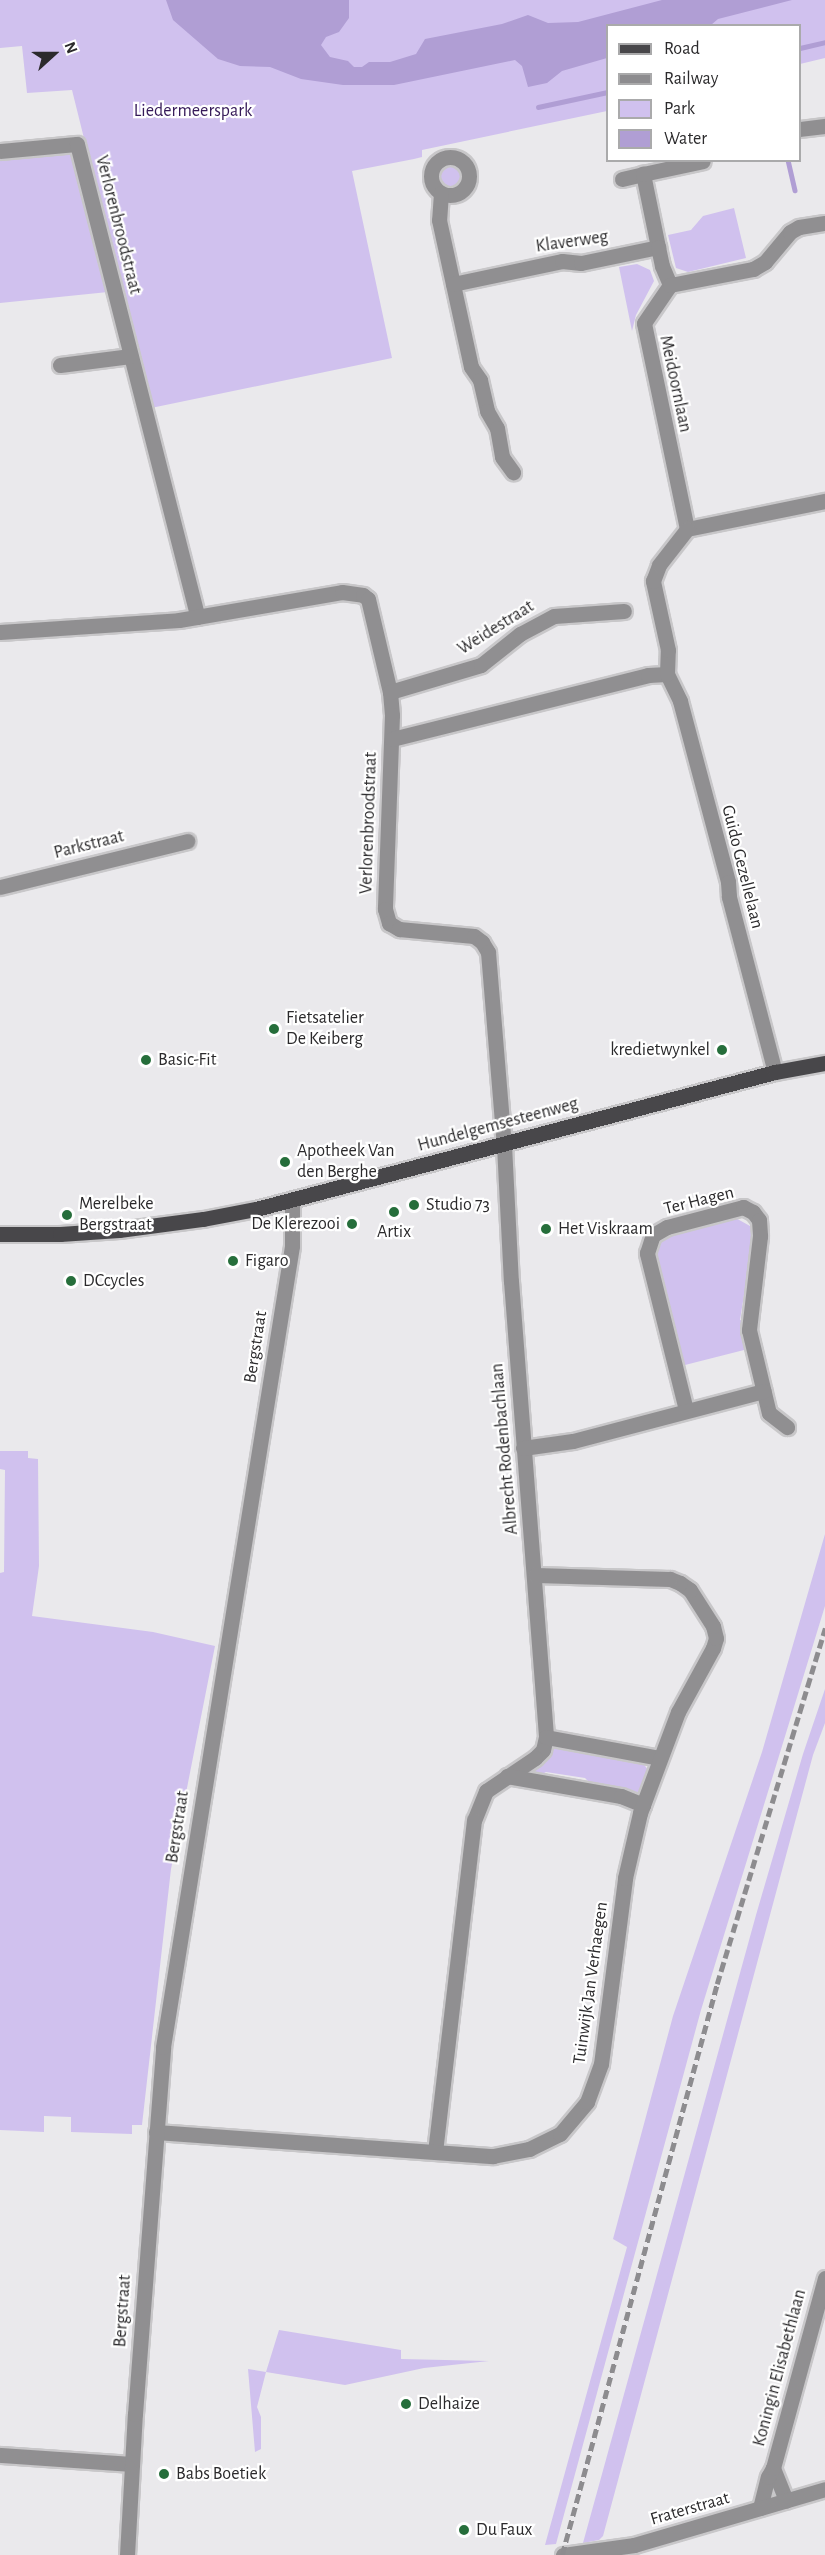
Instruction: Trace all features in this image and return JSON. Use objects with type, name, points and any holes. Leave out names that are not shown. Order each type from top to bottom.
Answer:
[{"type":"main road","name":"Hundelgemsesteenweg","points":[[0,1234],[60,1234],[171,1224],[292,1200],[775,1072],[825,1063]]},
{"type":"street","points":[[801,129],[825,126]]},
{"type":"street","name":"Verlorenbroodstraat","points":[[0,151],[77,144],[198,617]]},
{"type":"street","points":[[622,179],[698,162]]},
{"type":"street","points":[[643,174],[662,266],[670,285],[753,269],[765,262],[790,232],[799,227],[825,223]]},
{"type":"street","points":[[441,193],[439,219],[471,367],[480,380],[487,411],[497,428],[502,457],[513,472]]},
{"type":"street","name":"Klaverweg","points":[[453,284],[562,261],[581,263],[658,248]]},
{"type":"street","name":"Meidoornlaan","points":[[670,285],[648,315],[644,323],[644,334],[687,529]]},
{"type":"street","points":[[60,364],[130,356]]},
{"type":"street","points":[[687,529],[825,501]]},
{"type":"street","name":"Guido Gezellelaan","points":[[687,529],[659,565],[653,581],[668,650],[667,674],[680,701],[775,1072]]},
{"type":"street","name":"Verlorenbroodstraat","points":[[0,632],[198,617],[342,592],[363,595],[368,599],[390,692],[392,739],[385,909],[389,923],[399,929],[474,936],[482,942],[488,952],[504,1145]]},
{"type":"street","name":"Weidestraat","points":[[390,692],[481,665],[520,634],[555,616],[624,611]]},
{"type":"street","points":[[392,739],[648,675],[667,674]]},
{"type":"street","name":"Parkstraat","points":[[0,887],[187,841]]},
{"type":"street","name":"Albrecht Rodenbachlaan","points":[[504,1145],[523,1448],[535,1575],[544,1744]]},
{"type":"street","name":"Bergstraat","points":[[127,2555],[156,2132],[172,1979],[292,1246],[292,1200]]},
{"type":"street","name":"Ter Hagen","points":[[686,1410],[647,1253],[653,1236],[667,1227],[743,1207],[753,1212],[759,1220],[760,1236],[749,1330],[769,1413],[787,1427]]},
{"type":"street","points":[[523,1448],[573,1442],[764,1391]]},
{"type":"street","name":"Tuinwijk Jan Verhaegen","points":[[156,2132],[435,2150],[493,2156],[518,2153],[560,2134],[587,2102],[601,2064],[625,1878],[643,1805],[678,1712],[713,1648],[716,1638],[713,1626],[690,1590],[670,1579],[535,1575]]},
{"type":"street","points":[[435,2150],[474,1820],[486,1791],[544,1744],[659,1758]]},
{"type":"street","points":[[507,1776],[621,1796],[643,1805]]},
{"type":"street","name":"Koningin Elisabethlaan","points":[[760,2508],[825,2278]]},
{"type":"street","points":[[0,2455],[132,2464]]},
{"type":"street","name":"Koningin Elisabethlaan","points":[[773,2468],[786,2500]]},
{"type":"street","name":"Fraterstraat","points":[[563,2555],[618,2551],[825,2489]]},
{"type":"green space","name":"Liedermeerspark","points":[[0,0],[825,0],[825,58],[801,64],[801,24],[606,24],[606,111],[422,150],[422,157],[352,171],[392,358],[151,408],[72,90],[27,93],[22,46],[0,48]]},
{"type":"green space","points":[[70,153],[76,158],[108,292],[0,303],[0,155]]},
{"type":"green space","points":[[450,163],[459,167],[463,176],[459,185],[450,189],[441,185],[437,176],[441,167]]},
{"type":"green space","points":[[734,208],[746,258],[688,272],[676,268],[668,235],[691,230],[703,216]]},
{"type":"green space","points":[[637,264],[650,270],[654,281],[636,315],[632,331],[619,267]]},
{"type":"green space","points":[[732,1216],[750,1226],[755,1236],[748,1295],[744,1295],[740,1320],[745,1321],[744,1350],[685,1365],[655,1251],[664,1235]]},
{"type":"green space","points":[[0,1451],[28,1451],[28,1458],[38,1459],[39,1566],[32,1616],[153,1632],[215,1646],[171,1869],[142,2125],[132,2125],[132,2134],[71,2132],[71,2117],[44,2116],[44,2132],[0,2130],[0,1573],[4,1572],[5,1470],[0,1469]]},
{"type":"green space","points":[[825,1534],[825,1606],[701,2010],[556,2544],[545,2545],[627,2247],[613,2239],[673,2016],[762,1752]]},
{"type":"green space","points":[[825,1689],[825,1723],[813,1755],[603,2536],[599,2540],[583,2543],[756,1915],[803,1754]]},
{"type":"green space","points":[[565,1745],[640,1759],[648,1770],[638,1797],[595,1788],[585,1778],[546,1772],[536,1777],[531,1775],[529,1768],[549,1749]]},
{"type":"green space","points":[[279,2330],[401,2350],[401,2359],[489,2361],[424,2368],[345,2385],[266,2372]]},
{"type":"green space","points":[[248,2369],[266,2372],[257,2407],[261,2417],[261,2449],[255,2452]]},
{"type":"water","points":[[166,0],[349,0],[349,18],[339,32],[326,37],[321,45],[330,57],[348,61],[354,67],[362,67],[369,62],[390,62],[416,54],[425,39],[502,24],[528,15],[548,23],[578,22],[662,0],[792,0],[718,19],[712,24],[606,24],[606,58],[562,71],[547,83],[528,87],[522,66],[515,60],[394,85],[343,85],[301,79],[270,67],[240,66],[218,59],[173,20]]},
{"type":"waterway","points":[[801,48],[825,42]]},
{"type":"waterway","points":[[538,107],[606,92]]},
{"type":"waterway","points":[[788,162],[795,190]]},
{"type":"railway","points":[[562,2555],[717,1984],[825,1628]]},
{"type":"place","name":"Fietsatelier De Keiberg","points":[[274,1029]]},
{"type":"place","name":"kredietwynkel","points":[[722,1050]]},
{"type":"place","name":"Basic-Fit","points":[[146,1060]]},
{"type":"place","name":"Apotheek Van den Berghe","points":[[285,1162]]},
{"type":"place","name":"Studio 73","points":[[414,1205]]},
{"type":"place","name":"Artix","points":[[394,1212]]},
{"type":"place","name":"Merelbeke Bergstraat","points":[[67,1215]]},
{"type":"place","name":"De Klerezooi","points":[[352,1224]]},
{"type":"place","name":"Het Viskraam","points":[[546,1229]]},
{"type":"place","name":"Figaro","points":[[233,1261]]},
{"type":"place","name":"DCcycles","points":[[71,1281]]},
{"type":"place","name":"Delhaize","points":[[406,2404]]},
{"type":"place","name":"Babs Boetiek","points":[[164,2474]]},
{"type":"place","name":"Du Faux","points":[[464,2530]]}]
